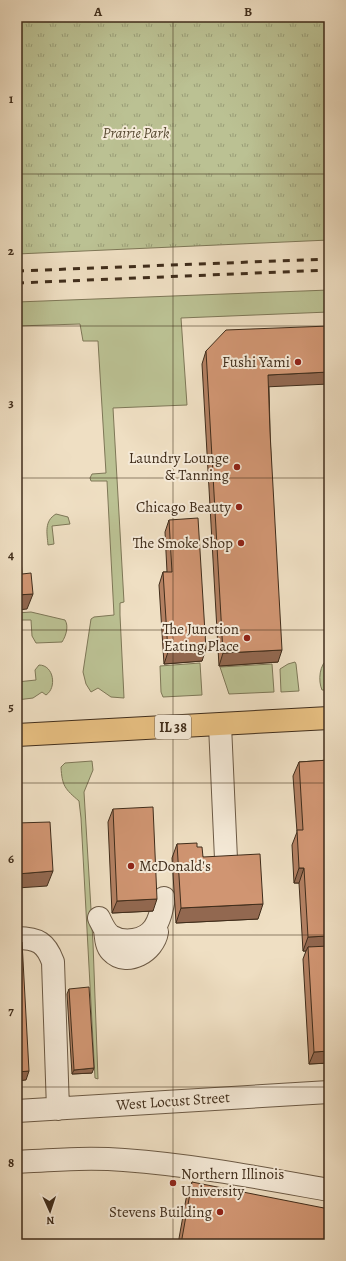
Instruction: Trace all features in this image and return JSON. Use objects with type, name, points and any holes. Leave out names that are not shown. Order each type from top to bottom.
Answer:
[{"type":"main road","name":"IL 38","points":[[17,735],[329,718]]},
{"type":"street","points":[[220,725],[226,859]]},
{"type":"street","points":[[102,924],[106,942],[110,951],[117,955],[135,957],[151,948],[156,938],[164,898]]},
{"type":"street","points":[[17,938],[36,939],[48,950],[53,962],[58,1109]]},
{"type":"street","name":"West Locust Street","points":[[17,1111],[329,1092]]},
{"type":"street","points":[[17,1162],[75,1159],[124,1160],[180,1165],[329,1190]]},
{"type":"green space","name":"Prairie Park","points":[[17,17],[329,17],[329,240],[17,254]]},
{"type":"green space","points":[[329,290],[329,312],[181,318],[187,405],[113,408],[124,602],[120,603],[120,615],[124,698],[111,697],[98,688],[91,692],[86,684],[83,672],[91,619],[94,617],[114,615],[107,481],[91,481],[90,478],[92,474],[106,473],[98,341],[83,341],[80,324],[17,326],[17,302]]},
{"type":"green space","points":[[56,514],[68,517],[70,524],[52,526],[54,544],[48,545],[48,524],[52,517]]},
{"type":"green space","points":[[31,612],[65,620],[67,625],[65,637],[62,642],[36,643],[32,636],[31,620],[17,620],[17,613]]},
{"type":"green space","points":[[329,658],[329,690],[322,690],[320,682],[321,668]]},
{"type":"green space","points":[[295,662],[299,691],[281,692],[280,669]]},
{"type":"green space","points":[[200,663],[202,695],[163,697],[161,692],[160,666]]},
{"type":"green space","points":[[272,664],[274,692],[229,694],[220,667]]},
{"type":"green space","points":[[39,665],[44,666],[51,673],[53,682],[49,692],[46,695],[42,692],[33,698],[17,700],[17,682],[36,680],[35,670]]},
{"type":"green space","points":[[92,761],[93,770],[84,792],[93,943],[98,1079],[95,1078],[79,801],[65,787],[62,779],[61,767],[65,763]]},
{"type":"building","points":[[329,326],[329,372],[268,375],[282,650],[223,653],[206,351],[226,330]]},
{"type":"building","points":[[17,493],[22,574],[31,573],[33,594],[17,595]]},
{"type":"building","points":[[198,518],[206,649],[168,652],[163,572],[172,572],[169,520]]},
{"type":"building","points":[[329,760],[329,936],[308,937],[304,868],[299,868],[297,830],[303,830],[299,762]]},
{"type":"building","name":"McDonald's","points":[[153,807],[157,899],[117,901],[113,809]]},
{"type":"building","points":[[50,822],[53,871],[17,874],[17,823]]},
{"type":"building","points":[[197,843],[197,847],[202,847],[203,857],[260,854],[263,904],[181,908],[177,844]]},
{"type":"building","points":[[22,942],[29,1071],[17,1072],[17,943]]},
{"type":"building","points":[[329,946],[329,1051],[314,1052],[308,947]]},
{"type":"building","points":[[89,987],[94,1068],[74,1070],[69,989]]},
{"type":"building","name":"Stevens Building","points":[[192,1182],[329,1209],[329,1244],[181,1244]]},
{"type":"railway","points":[[17,271],[329,259]]},
{"type":"railway","points":[[17,283],[329,270]]},
{"type":"place","name":"Fushi Yami","points":[[298,362]]},
{"type":"place","name":"Laundry Lounge & Tanning","points":[[237,467]]},
{"type":"place","name":"Chicago Beauty","points":[[239,507]]},
{"type":"place","name":"The Smoke Shop","points":[[241,543]]},
{"type":"place","name":"The Junction Eating Place","points":[[247,638]]},
{"type":"place","name":"McDonald's","points":[[131,866]]},
{"type":"place","name":"Northern Illinois University","points":[[173,1183]]},
{"type":"place","name":"Stevens Building","points":[[220,1212]]}]
